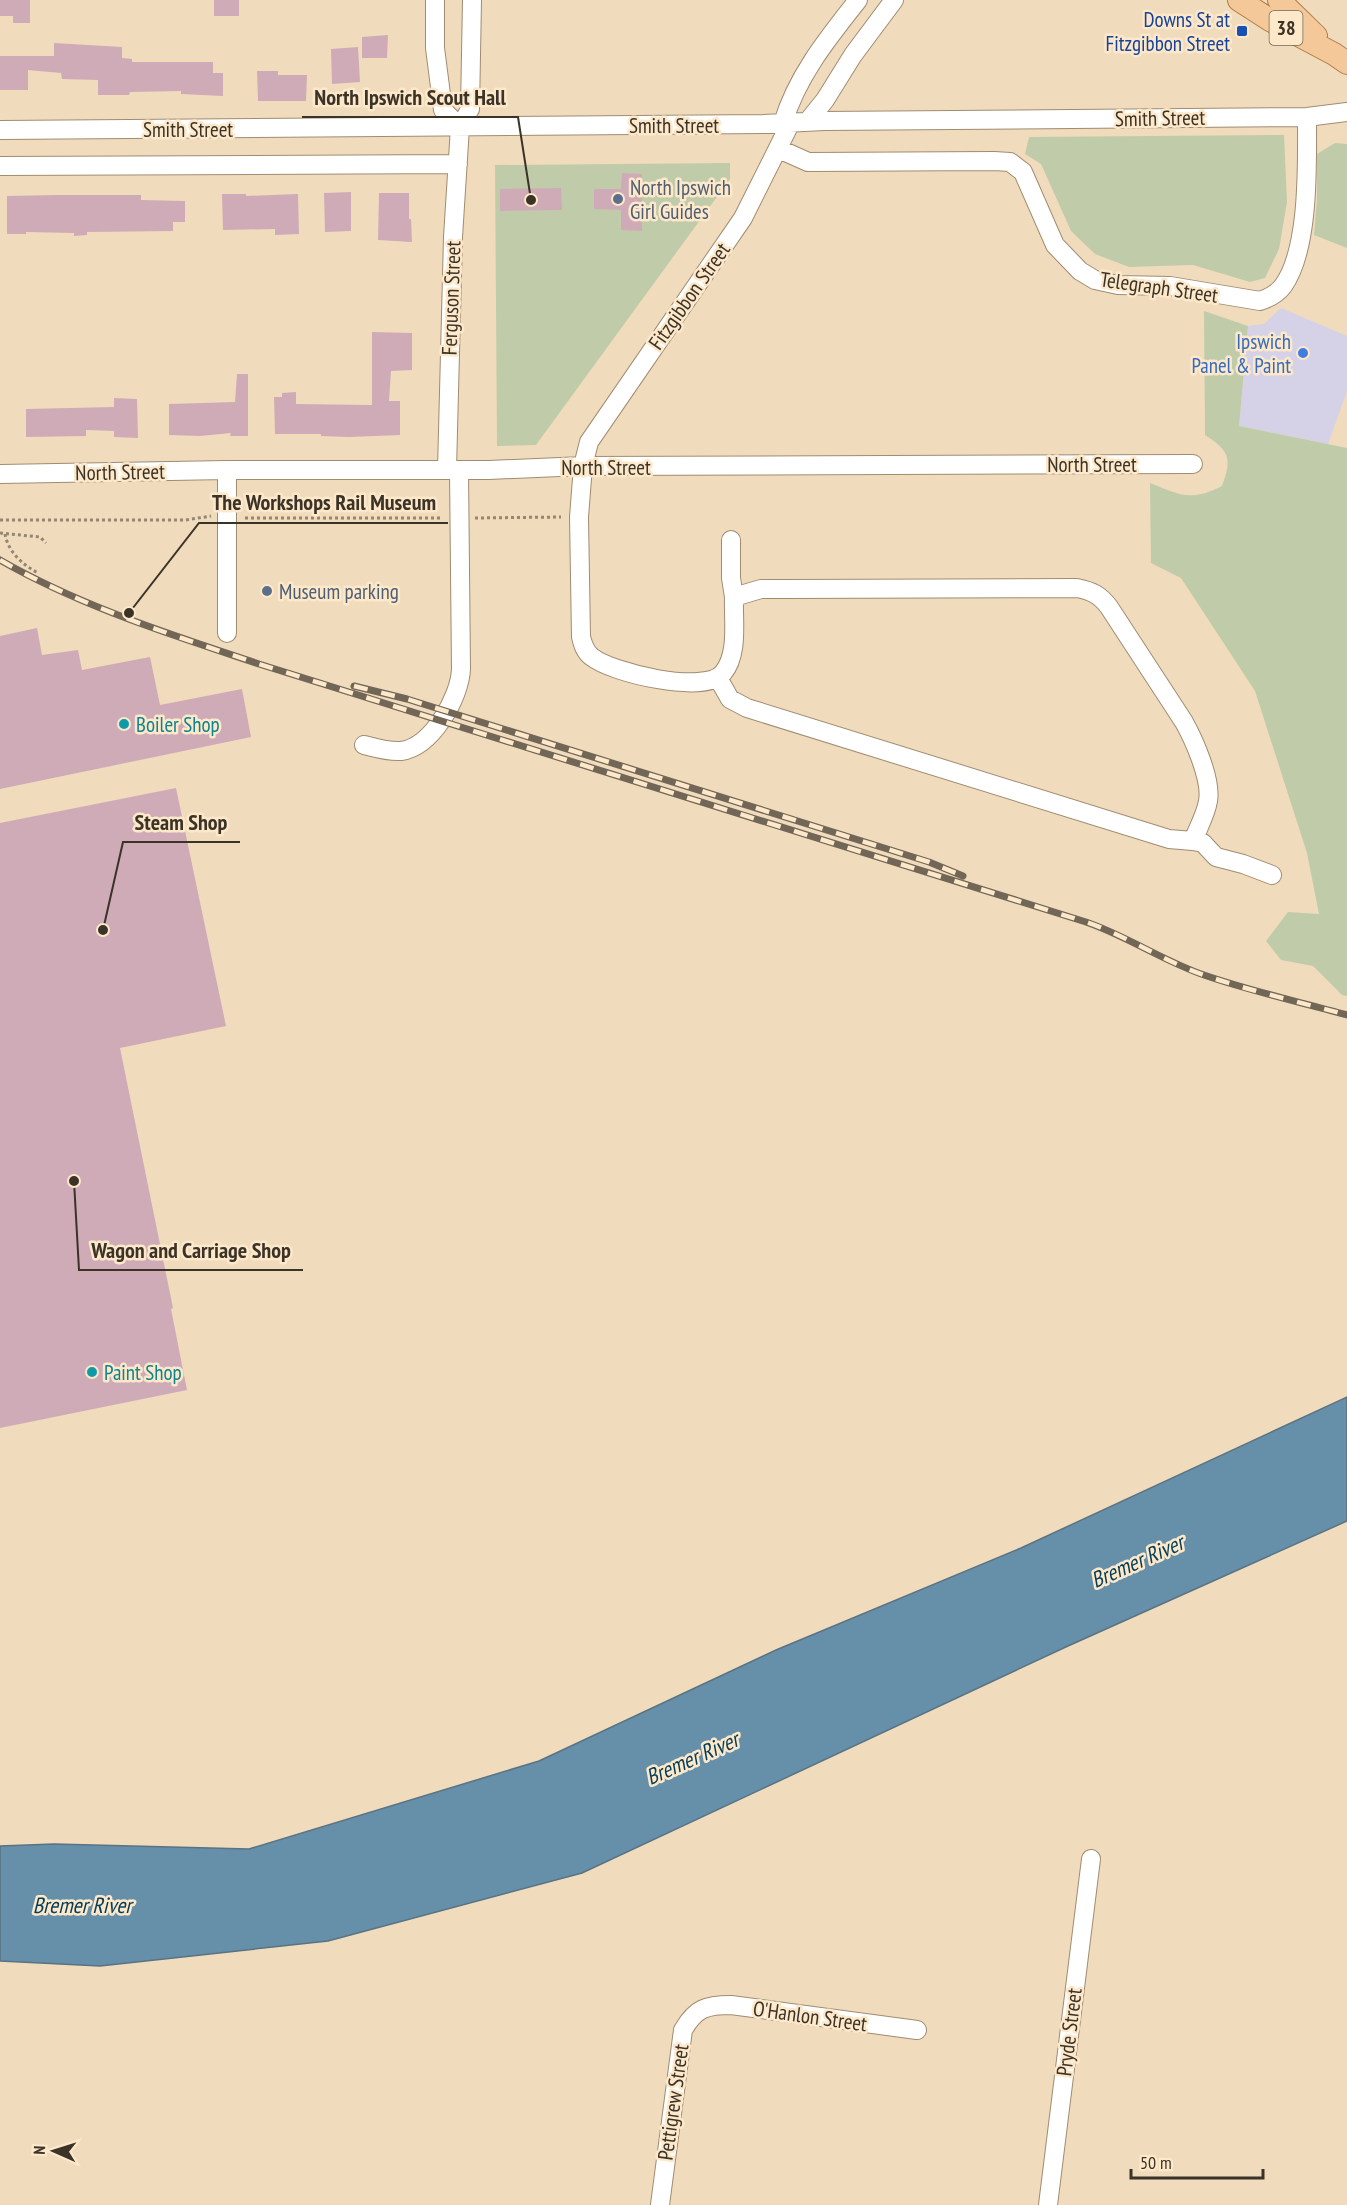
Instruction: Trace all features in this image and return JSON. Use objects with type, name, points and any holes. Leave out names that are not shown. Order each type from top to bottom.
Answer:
[{"type":"main road","name":"38","points":[[1239,0],[1270,20],[1340,58]]},
{"type":"main road","name":"38","points":[[1280,0],[1340,58]]},
{"type":"street","points":[[435,0],[435,48],[443,110],[460,127]]},
{"type":"street","name":"Ferguson Street","points":[[364,745],[387,750],[403,750],[417,745],[435,727],[455,696],[461,676],[453,470],[453,237],[460,127],[470,109],[472,0]]},
{"type":"street","name":"Fitzgibbon Street","points":[[794,122],[790,101],[801,78],[858,0]]},
{"type":"street","name":"Fitzgibbon Street","points":[[718,678],[699,681],[664,681],[606,664],[593,658],[587,652],[582,637],[579,517],[583,466],[587,447],[595,430],[743,218],[794,122],[825,100],[853,55],[894,0]]},
{"type":"street","name":"Smith Street","points":[[0,130],[1306,117],[1347,112]]},
{"type":"street","name":"Telegraph Street","points":[[778,149],[800,160],[813,162],[1010,162],[1023,172],[1055,245],[1080,271],[1095,280],[1118,285],[1170,286],[1260,302],[1273,296],[1283,286],[1299,242],[1306,191],[1306,117]]},
{"type":"street","name":"Smith Street","points":[[0,166],[458,164]]},
{"type":"street","name":"North Street","points":[[0,474],[226,470],[453,470],[583,466],[1193,464]]},
{"type":"street","points":[[226,470],[227,633]]},
{"type":"street","name":"North Street","points":[[0,483],[20,474]]},
{"type":"street","points":[[731,540],[734,640],[731,661],[718,678],[730,699],[747,708],[1169,839],[1203,843],[1216,857],[1272,875]]},
{"type":"street","points":[[734,597],[761,589],[1077,588],[1095,593],[1109,607],[1192,736],[1209,788],[1208,802],[1193,841]]},
{"type":"street","name":"Pryde Street","points":[[1048,2205],[1091,1859]]},
{"type":"street","name":"O'Hanlon Street","points":[[704,2007],[731,2005],[917,2030]]},
{"type":"street","name":"Pettigrew Street","points":[[660,2205],[682,2030],[704,2007]]},
{"type":"path","points":[[0,520],[186,520],[207,518],[214,514]]},
{"type":"path","points":[[238,515],[248,519],[448,518]]},
{"type":"path","points":[[467,518],[579,517]]},
{"type":"path","points":[[0,533],[40,537],[46,543]]},
{"type":"path","points":[[5,534],[6,543],[20,561],[38,573]]},
{"type":"shaded area","points":[[1281,308],[1347,336],[1347,391],[1328,444],[1239,426],[1248,326],[1264,324]]},
{"type":"green space","points":[[1284,135],[1287,202],[1279,249],[1265,278],[1250,282],[1193,265],[1129,267],[1095,254],[1071,231],[1041,164],[1025,154],[1029,137]]},
{"type":"green space","points":[[1335,143],[1347,144],[1347,248],[1314,235],[1317,154]]},
{"type":"green space","points":[[730,163],[730,179],[536,445],[497,446],[495,165]]},
{"type":"green space","points":[[1204,311],[1248,326],[1239,426],[1347,448],[1347,996],[1342,995],[1313,966],[1281,960],[1266,941],[1288,912],[1319,914],[1307,853],[1255,691],[1181,578],[1151,563],[1150,483],[1186,495],[1202,494],[1222,486],[1227,469],[1227,456],[1224,451],[1205,435]]},
{"type":"water","name":"Bremer River","points":[[1347,1397],[1347,1521],[1068,1646],[582,1873],[328,1941],[100,1966],[0,1961],[0,1846],[54,1844],[249,1849],[539,1761],[776,1650],[1021,1548]]},
{"type":"building","points":[[0,0],[30,0],[30,23],[13,23],[13,16],[0,16]]},
{"type":"building","points":[[214,0],[239,0],[239,16],[214,16]]},
{"type":"building","points":[[388,35],[387,58],[362,58],[362,37]]},
{"type":"building","points":[[54,43],[122,47],[122,58],[132,59],[132,62],[213,62],[213,73],[223,73],[223,96],[181,94],[181,91],[98,95],[98,80],[62,79],[61,73],[28,70],[28,90],[0,90],[0,56],[54,56]]},
{"type":"building","points":[[358,47],[360,82],[332,84],[331,49]]},
{"type":"building","points":[[257,71],[278,71],[278,75],[307,75],[306,101],[258,101]]},
{"type":"building","name":"North Ipswich Girl Guides","points":[[622,173],[642,174],[642,231],[621,230],[621,210],[594,209],[594,189],[621,189]]},
{"type":"building","points":[[561,188],[562,210],[500,211],[500,189]]},
{"type":"building","points":[[351,192],[351,231],[325,232],[324,193]]},
{"type":"building","points":[[379,193],[409,193],[412,242],[378,240]]},
{"type":"building","points":[[222,194],[246,194],[246,196],[298,194],[299,234],[275,235],[275,229],[223,230]]},
{"type":"building","points":[[141,195],[141,200],[185,201],[185,222],[173,222],[173,231],[87,232],[87,235],[74,236],[74,233],[7,234],[7,196]]},
{"type":"building","points":[[372,332],[412,333],[412,370],[391,371],[389,401],[400,401],[400,435],[349,437],[321,436],[321,434],[275,434],[274,397],[282,397],[282,393],[296,392],[296,404],[372,405]]},
{"type":"building","points":[[237,374],[248,374],[248,436],[230,436],[231,433],[200,436],[169,435],[169,404],[235,402]]},
{"type":"building","points":[[114,398],[137,399],[138,438],[114,437],[114,431],[86,430],[86,436],[26,437],[26,409],[114,407]]},
{"type":"building","name":"Boiler Shop","points":[[37,628],[42,655],[78,650],[82,670],[150,657],[160,705],[242,689],[251,737],[0,789],[0,636]]},
{"type":"building","points":[[176,788],[226,1026],[120,1048],[173,1308],[171,1309],[187,1390],[0,1428],[0,823]]},
{"type":"railway","points":[[0,560],[95,606],[193,642],[1086,922],[1204,975],[1347,1015]]},
{"type":"railway","points":[[354,686],[407,699],[929,862],[963,876]]},
{"type":"place","name":"Downs St at Fitzgibbon Street","points":[[1242,31]]},
{"type":"place","name":"North Ipswich Girl Guides","points":[[618,199]]},
{"type":"place","name":"North Ipswich Scout Hall","points":[[531,200]]},
{"type":"place","name":"Ipswich Panel & Paint","points":[[1303,353]]},
{"type":"place","name":"Museum parking","points":[[267,591]]},
{"type":"place","name":"The Workshops Rail Museum","points":[[129,613]]},
{"type":"place","name":"Boiler Shop","points":[[124,724]]},
{"type":"place","name":"Steam Shop","points":[[103,930]]},
{"type":"place","name":"Wagon and Carriage Shop","points":[[74,1181]]},
{"type":"place","name":"Paint Shop","points":[[92,1372]]}]
